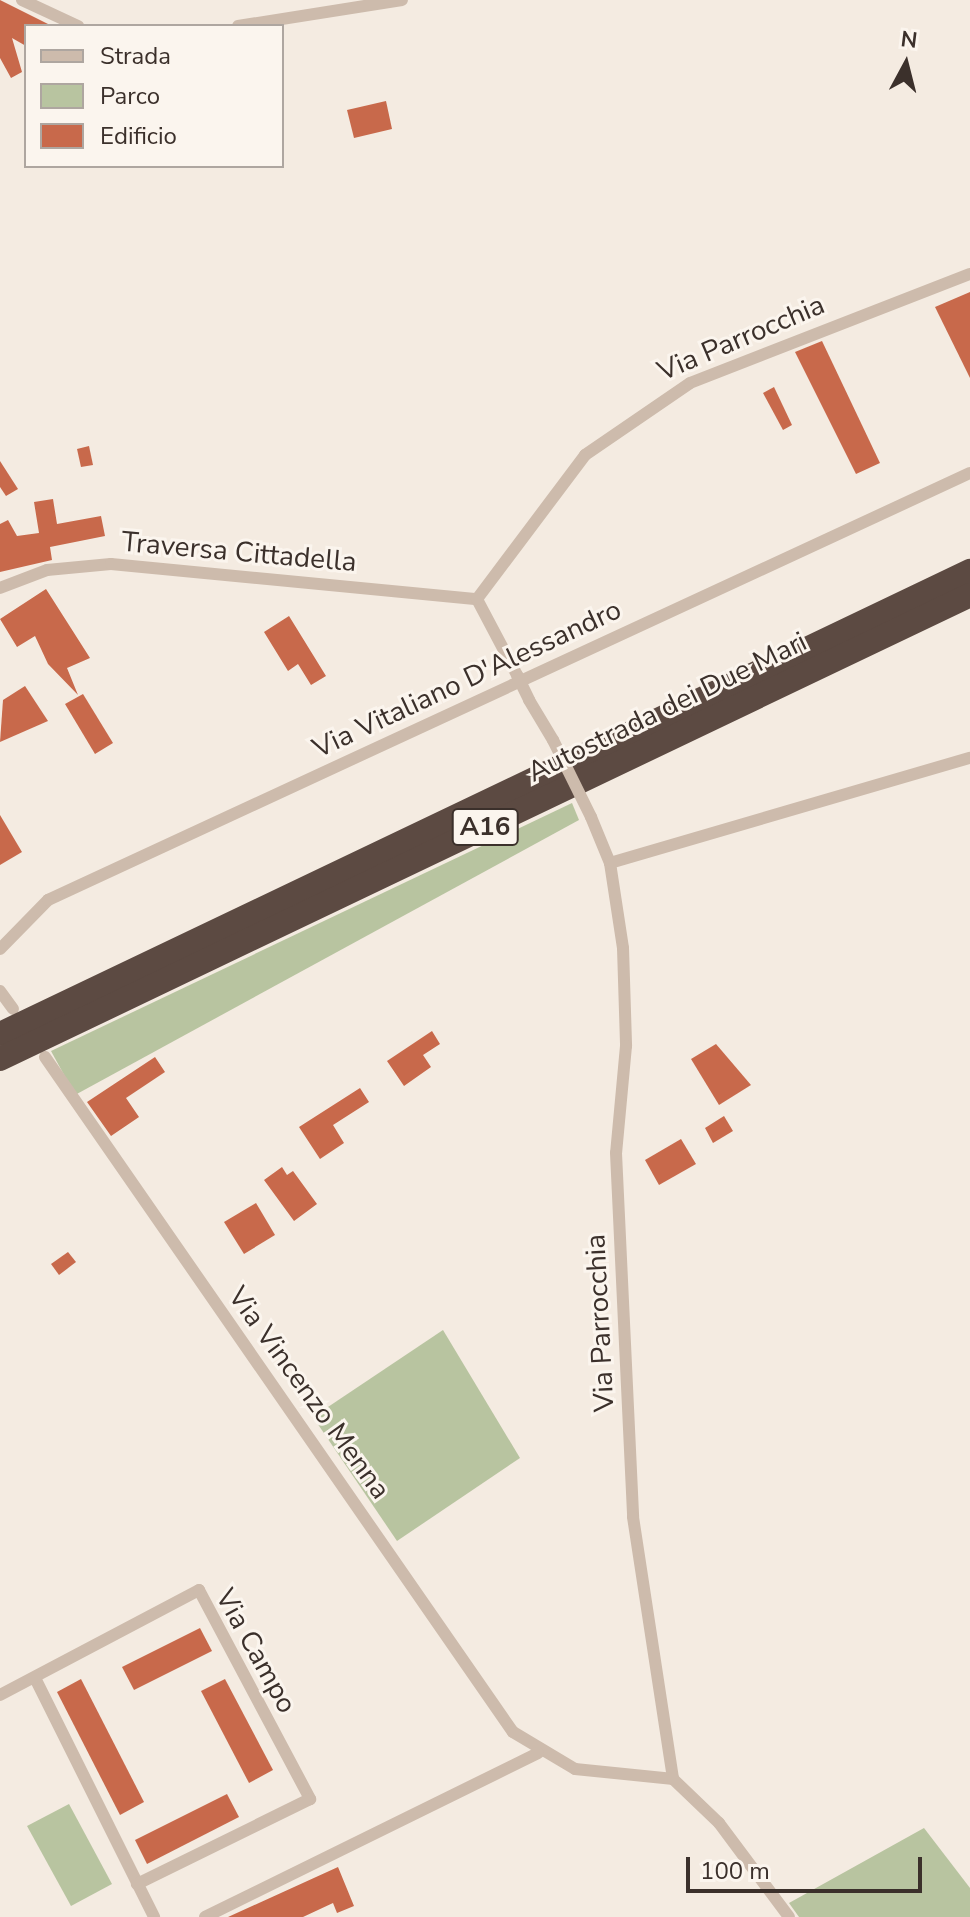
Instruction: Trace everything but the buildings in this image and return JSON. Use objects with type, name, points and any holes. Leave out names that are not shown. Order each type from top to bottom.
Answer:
[{"type":"highway","name":"Autostrada dei Due Mari","points":[[0,1034],[970,571]]},
{"type":"highway","name":"Autostrada dei Due Mari","points":[[0,1059],[970,595]]},
{"type":"street","points":[[22,0],[74,24]]},
{"type":"street","points":[[251,24],[402,0]]},
{"type":"street","name":"Via Parrocchia","points":[[673,1779],[633,1517],[616,1153],[626,1046],[623,948],[610,863],[553,740],[477,599],[565,477],[654,401],[970,274]]},
{"type":"street","name":"Via Vitaliano D'Alessandro","points":[[0,949],[48,900],[970,473]]},
{"type":"street","name":"Traversa Cittadella","points":[[0,588],[47,570],[111,564],[477,599]]},
{"type":"street","points":[[610,863],[970,758]]},
{"type":"street","points":[[0,991],[13,1009]]},
{"type":"street","name":"Via Vincenzo Menna","points":[[45,1057],[506,1722],[538,1753]]},
{"type":"street","name":"Via Campo","points":[[35,1678],[199,1590],[310,1799],[137,1884]]},
{"type":"street","points":[[0,1695],[35,1678],[154,1917]]},
{"type":"street","points":[[205,1917],[538,1753],[575,1769],[673,1779],[719,1823],[789,1917]]},
{"type":"green space","points":[[572,803],[579,820],[75,1095],[51,1051]]},
{"type":"green space","points":[[443,1330],[520,1458],[397,1541],[313,1417]]},
{"type":"green space","points":[[69,1804],[112,1884],[71,1906],[27,1826]]},
{"type":"green space","points":[[924,1828],[970,1888],[970,1917],[799,1917],[789,1903]]}]
